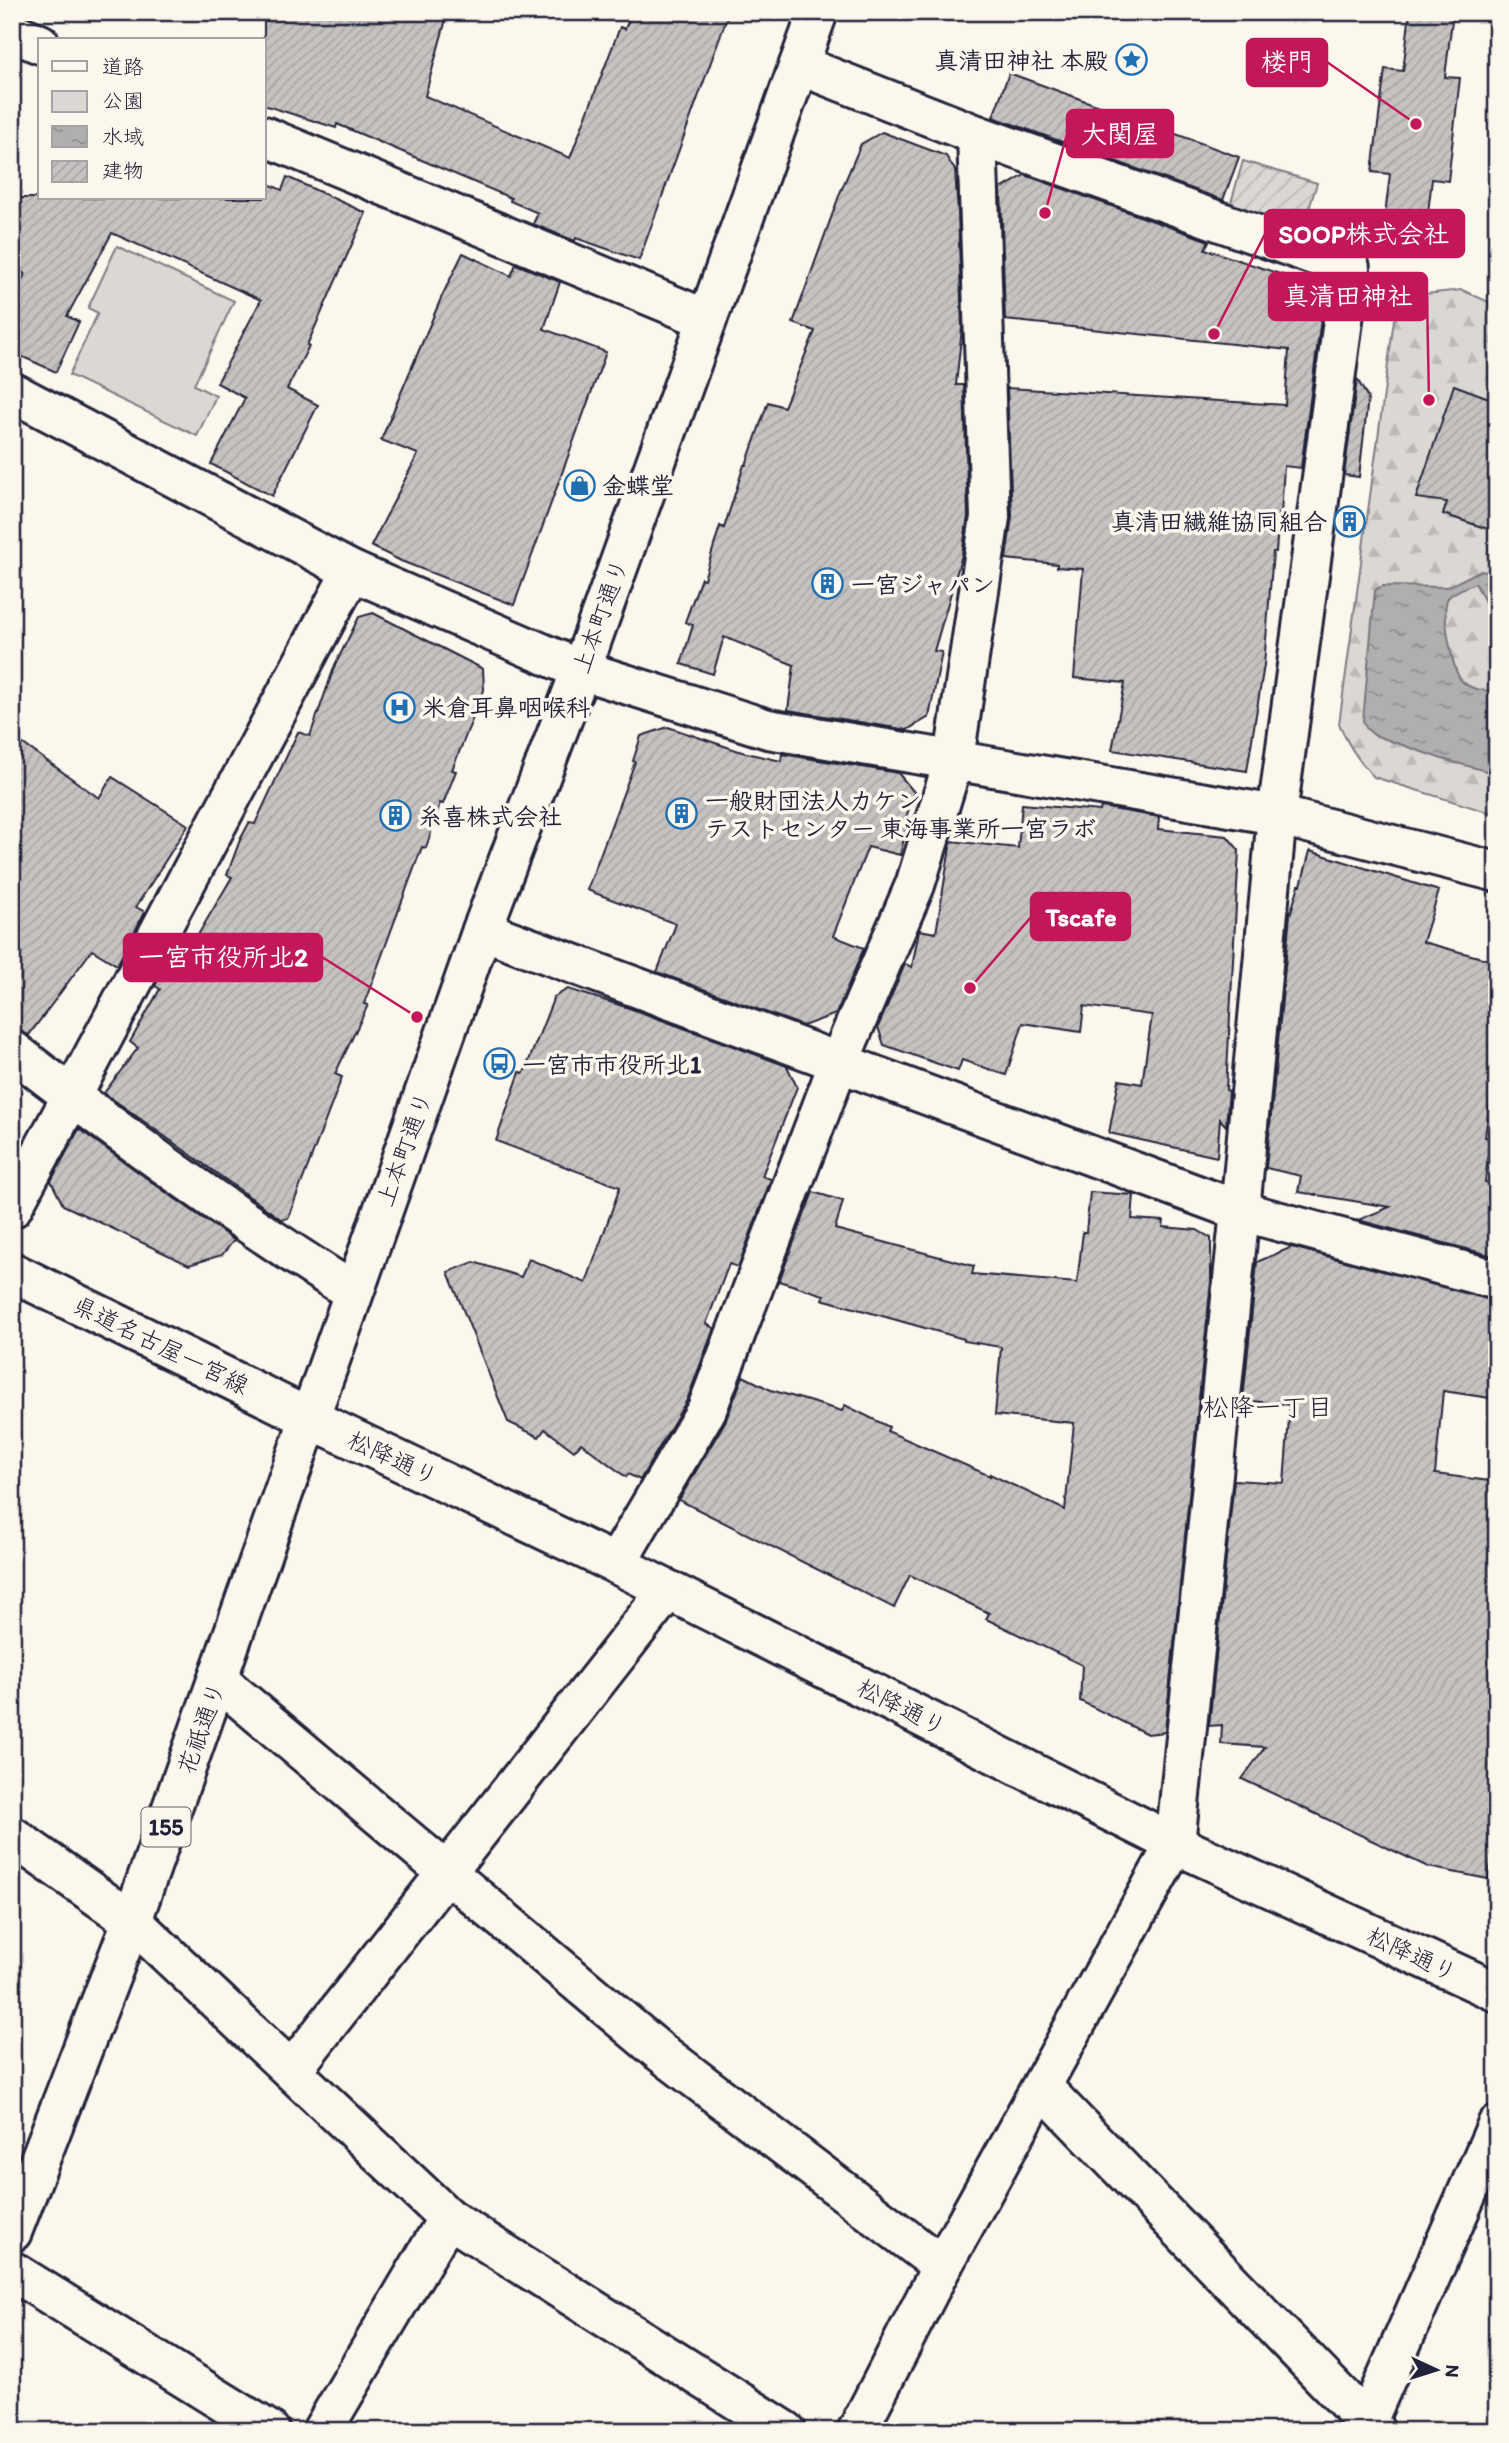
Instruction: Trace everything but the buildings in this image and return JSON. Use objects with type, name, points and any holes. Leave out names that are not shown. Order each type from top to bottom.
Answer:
[{"type":"main road","name":"上本町通り","points":[[309,1418],[482,930],[581,670],[818,12]]},
{"type":"main road","points":[[12,32],[38,43]]},
{"type":"main road","points":[[799,65],[977,135],[1350,268],[1277,815],[1240,1211],[1175,1844],[942,2266],[857,2431]]},
{"type":"main road","points":[[616,1564],[707,1409],[839,1062],[915,885],[954,759],[990,517],[977,135]]},
{"type":"main road","points":[[266,137],[706,320]]},
{"type":"main road","points":[[12,392],[352,571],[581,670],[768,729],[1277,815],[1497,872]]},
{"type":"main road","points":[[12,1208],[352,571]]},
{"type":"main road","points":[[482,930],[1240,1211],[1497,1280]]},
{"type":"main road","points":[[12,1050],[281,1247],[353,1292]]},
{"type":"main road","name":"県道名古屋一宮線","points":[[12,1272],[309,1418]]},
{"type":"main road","name":"松降通り","points":[[309,1418],[616,1564],[1175,1844],[1497,1992]]},
{"type":"main road","name":"花祇通り","points":[[12,2232],[132,1921],[309,1418]]},
{"type":"main road","points":[[292,2070],[668,1590]]},
{"type":"main road","points":[[218,1680],[659,2051],[942,2266]]},
{"type":"main road","points":[[12,1836],[132,1921],[449,2218],[786,2431]]},
{"type":"main road","points":[[1042,2087],[1368,2428],[1497,2125]]},
{"type":"main road","points":[[322,2431],[449,2218]]},
{"type":"main road","points":[[12,2271],[270,2431]]},
{"type":"green space","points":[[1243,161],[1317,183],[1303,228],[1230,206]]},
{"type":"green space","points":[[117,246],[234,301],[194,385],[216,396],[197,436],[69,375],[98,313],[88,308]]},
{"type":"green space","points":[[1462,290],[1489,302],[1497,309],[1497,815],[1374,777],[1354,752],[1339,724],[1394,320],[1425,294]]},
{"type":"water","points":[[1479,571],[1489,572],[1497,579],[1497,624],[1475,583],[1455,592],[1447,600],[1447,628],[1451,653],[1461,680],[1473,688],[1497,691],[1497,774],[1442,759],[1374,735],[1366,728],[1363,720],[1375,590],[1383,586],[1448,587]]},
{"type":"place","name":"真清田神社 本殿","points":[[1131,60]]},
{"type":"place","name":"楼門","points":[[1416,124]]},
{"type":"place","name":"大関屋","points":[[1045,213]]},
{"type":"place","name":"SOOP株式会社","points":[[1214,334]]},
{"type":"place","name":"真清田神社","points":[[1429,400]]},
{"type":"place","name":"金蝶堂","points":[[579,485]]},
{"type":"place","name":"真清田繊維協同組合","points":[[1350,521]]},
{"type":"place","name":"一宮ジャパン","points":[[828,584]]},
{"type":"place","name":"米倉耳鼻咽喉科","points":[[399,707]]},
{"type":"place","name":"一般財団法人カケン テストセンター 東海事業所一宮ラボ","points":[[682,814]]},
{"type":"place","name":"糸喜株式会社","points":[[395,816]]},
{"type":"place","name":"Tscafe","points":[[970,988]]},
{"type":"place","name":"一宮市役所北2","points":[[417,1017]]},
{"type":"place","name":"一宮市市役所北1","points":[[499,1064]]},
{"type":"district","name":"松降一丁目","points":[[1268,1407]]}]
